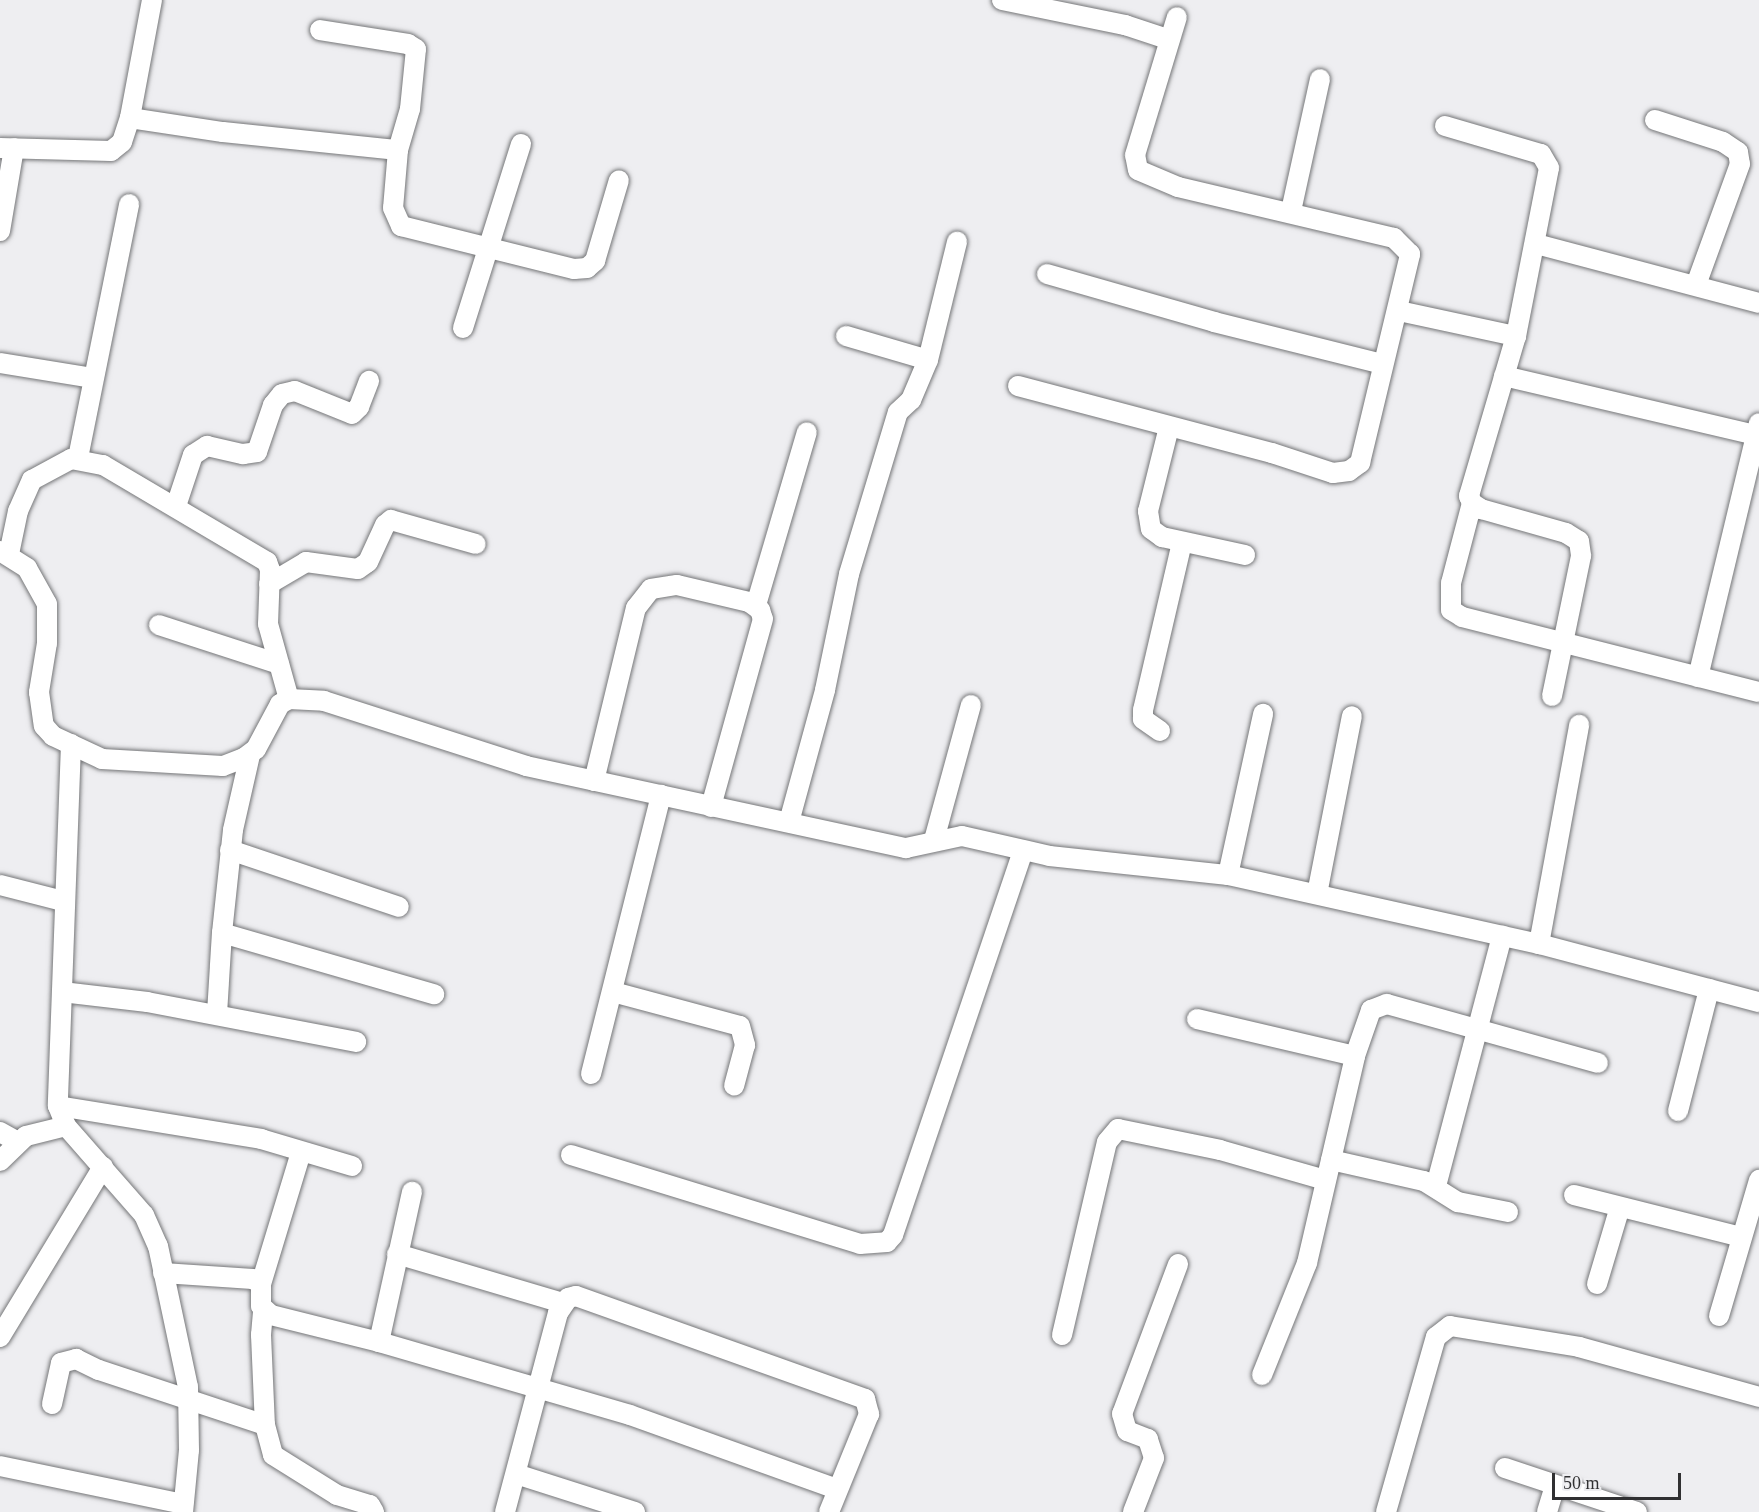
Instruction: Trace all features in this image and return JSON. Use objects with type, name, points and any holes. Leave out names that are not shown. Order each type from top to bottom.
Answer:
[{"type":"street","points":[[0,231],[7,148],[111,151],[122,142],[130,118],[152,0]]},
{"type":"street","points":[[1002,0],[1125,25],[1170,40]]},
{"type":"street","points":[[1018,386],[1333,473],[1349,471],[1360,463],[1382,364],[1412,261],[1402,242],[1291,211],[1178,187],[1138,170],[1135,155],[1177,17]]},
{"type":"street","points":[[320,30],[408,44],[416,49],[410,109],[398,150],[393,208],[397,222],[407,229],[574,269],[587,268],[595,261],[619,180]]},
{"type":"street","points":[[1291,211],[1320,78]]},
{"type":"street","points":[[130,118],[223,132],[398,150]]},
{"type":"street","points":[[1655,120],[1723,142],[1738,152],[1740,164],[1696,285]]},
{"type":"street","points":[[1445,126],[1541,154],[1547,160],[1549,168],[1536,244],[1516,336],[1471,487],[1472,503],[1451,583],[1451,610],[1462,617],[1759,692]]},
{"type":"street","points":[[463,328],[486,248],[521,144]]},
{"type":"street","points":[[78,458],[129,204]]},
{"type":"street","points":[[789,822],[867,512],[898,412],[911,400],[928,360],[957,242]]},
{"type":"street","points":[[1536,244],[1759,303]]},
{"type":"street","points":[[1047,274],[1382,364]]},
{"type":"street","points":[[1398,311],[1516,336]]},
{"type":"street","points":[[846,336],[928,360]]},
{"type":"street","points":[[0,363],[93,378]]},
{"type":"street","points":[[1504,376],[1758,431],[1698,677]]},
{"type":"street","points":[[176,506],[193,455],[207,446],[243,454],[257,452],[273,405],[282,394],[295,392],[352,414],[359,407],[369,381]]},
{"type":"street","points":[[1169,427],[1147,519],[1156,533],[1182,542],[1245,555]]},
{"type":"street","points":[[711,807],[761,634],[762,620],[756,605],[807,432]]},
{"type":"street","points":[[250,755],[223,766],[205,767],[102,759],[47,731],[42,721],[39,692],[48,604],[27,568],[4,552],[18,511],[32,480],[60,463],[78,458],[103,465],[258,553],[269,565],[268,624],[289,699]]},
{"type":"street","points":[[1472,503],[1566,533],[1579,541],[1581,556],[1552,696]]},
{"type":"street","points":[[269,584],[306,562],[358,569],[368,562],[385,525],[392,520],[476,544]]},
{"type":"street","points":[[1160,731],[1143,719],[1143,711],[1182,542]]},
{"type":"street","points":[[594,781],[641,597],[651,588],[677,585],[756,605]]},
{"type":"street","points":[[159,625],[279,664]]},
{"type":"street","points":[[217,1014],[230,850],[250,755],[277,708],[289,699],[324,700],[438,740],[594,781],[906,848],[934,840],[962,836],[1023,852],[1228,875],[1539,944],[1759,1002]]},
{"type":"street","points":[[934,840],[971,705]]},
{"type":"street","points":[[1228,875],[1263,714]]},
{"type":"street","points":[[1317,894],[1352,716]]},
{"type":"street","points":[[1539,944],[1579,725]]},
{"type":"street","points":[[0,1466],[183,1508],[188,1397],[152,1228],[103,1167],[66,1126],[58,1106],[63,901],[71,744]]},
{"type":"street","points":[[591,1074],[661,795]]},
{"type":"street","points":[[230,850],[399,907]]},
{"type":"street","points":[[571,1155],[860,1244],[887,1242],[893,1234],[1023,852]]},
{"type":"street","points":[[0,885],[63,901]]},
{"type":"street","points":[[222,933],[434,994]]},
{"type":"street","points":[[1436,1186],[1480,1032],[1502,936]]},
{"type":"street","points":[[1677,1112],[1709,988]]},
{"type":"street","points":[[62,992],[217,1014],[356,1042]]},
{"type":"street","points":[[613,992],[740,1026],[745,1045],[734,1086]]},
{"type":"street","points":[[1262,1375],[1298,1290],[1355,1056],[1365,1021],[1377,1005],[1386,1004],[1598,1063]]},
{"type":"street","points":[[1197,1019],[1355,1056]]},
{"type":"street","points":[[58,1106],[261,1139],[351,1166]]},
{"type":"street","points":[[0,1161],[8,1137],[66,1126]]},
{"type":"street","points":[[1062,1335],[1107,1142],[1118,1129],[1220,1150],[1325,1180]]},
{"type":"street","points":[[301,1152],[261,1284],[265,1425],[273,1455],[281,1462],[338,1495],[363,1501],[374,1512]]},
{"type":"street","points":[[1331,1160],[1436,1186],[1458,1202],[1508,1212]]},
{"type":"street","points":[[0,1337],[103,1167]]},
{"type":"street","points":[[1719,1316],[1759,1180]]},
{"type":"street","points":[[379,1342],[412,1192]]},
{"type":"street","points":[[1574,1195],[1741,1237]]},
{"type":"street","points":[[1598,1284],[1620,1207]]},
{"type":"street","points":[[397,1254],[562,1303],[576,1296],[865,1399],[869,1414],[829,1512]]},
{"type":"street","points":[[1133,1512],[1154,1458],[1148,1439],[1127,1431],[1122,1414],[1178,1264]]},
{"type":"street","points":[[163,1273],[245,1278],[261,1284]]},
{"type":"street","points":[[505,1512],[562,1303]]},
{"type":"street","points":[[263,1312],[379,1342],[709,1441],[837,1489]]},
{"type":"street","points":[[1386,1512],[1436,1337],[1450,1326],[1579,1347],[1759,1396]]},
{"type":"street","points":[[52,1404],[58,1368],[70,1359],[188,1397],[265,1425]]},
{"type":"street","points":[[1505,1468],[1637,1512]]},
{"type":"street","points":[[516,1474],[635,1512]]},
{"type":"street","points":[[1547,1512],[1555,1486]]}]
